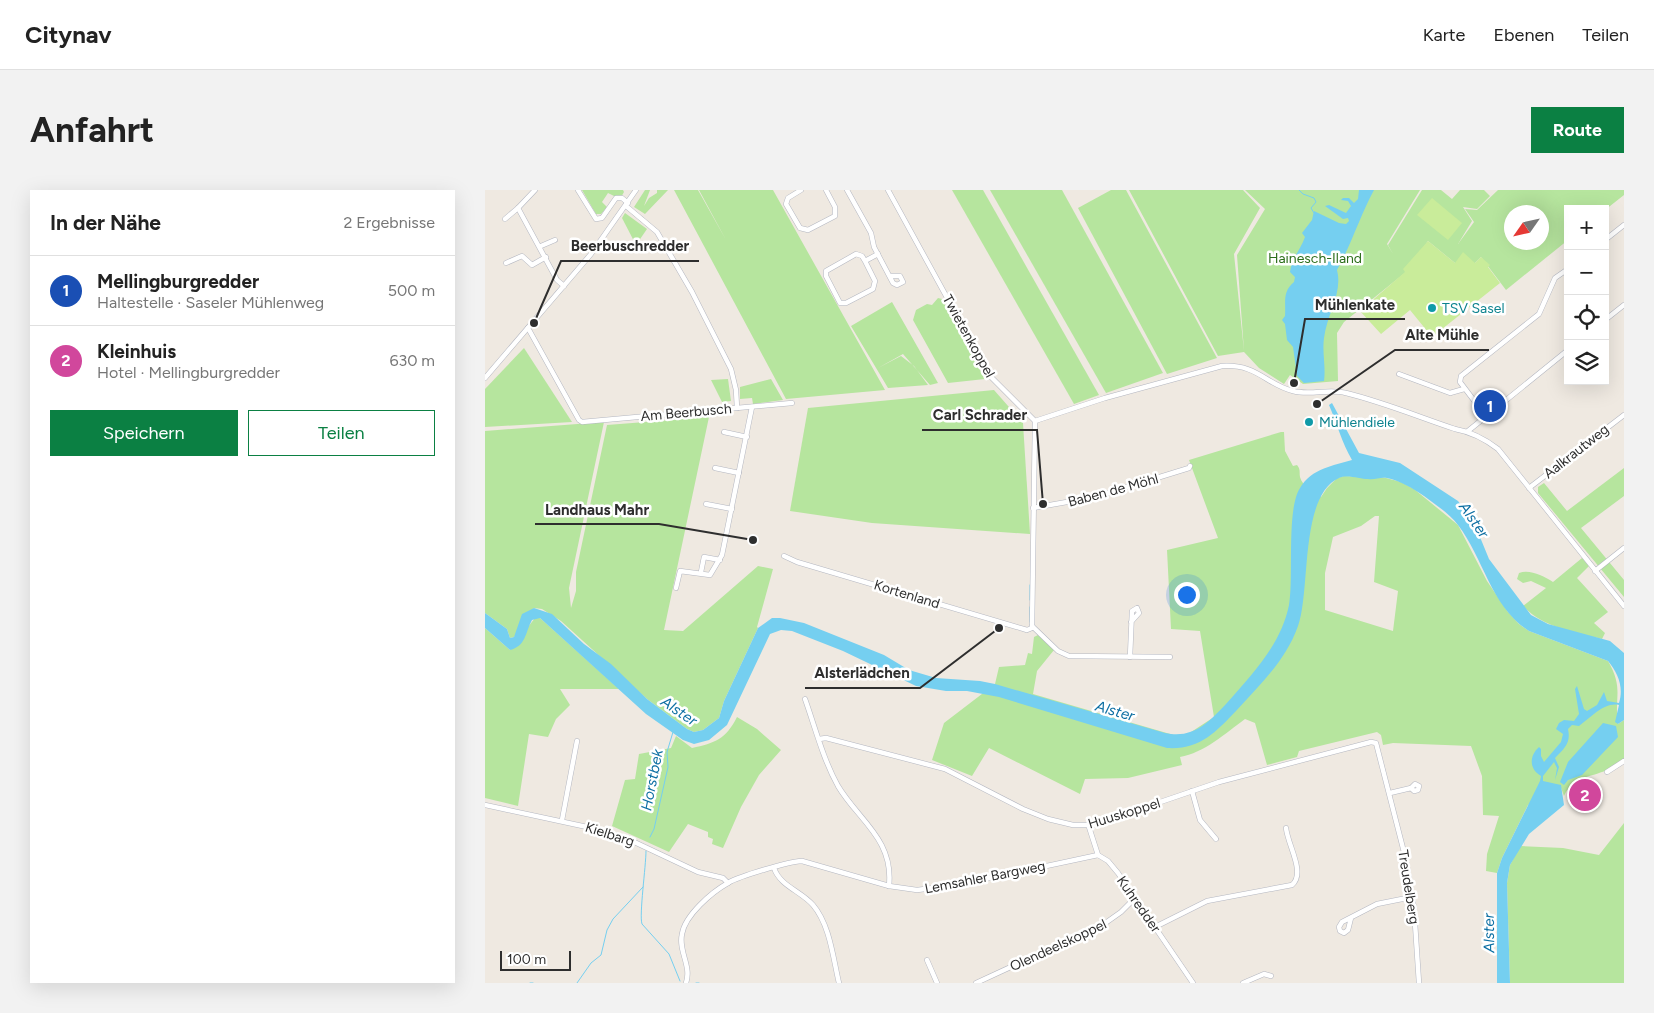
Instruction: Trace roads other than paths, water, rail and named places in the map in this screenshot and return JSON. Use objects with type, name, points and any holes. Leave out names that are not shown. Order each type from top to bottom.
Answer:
[{"type":"street","points":[[505,219],[519,208],[535,190]]},
{"type":"street","points":[[577,190],[596,219],[602,218],[619,197],[657,232],[696,300],[731,369],[736,390],[737,408]]},
{"type":"street","points":[[485,378],[591,254],[636,190]]},
{"type":"street","points":[[801,190],[788,198],[786,204],[800,228],[808,230],[835,216],[835,207],[826,190]]},
{"type":"street","points":[[847,190],[871,233],[877,254],[890,276]]},
{"type":"street","name":"Twietenkoppel","points":[[888,190],[990,376],[1035,421]]},
{"type":"street","points":[[519,208],[541,246],[557,280],[564,286]]},
{"type":"street","points":[[1609,237],[1624,225]]},
{"type":"street","points":[[541,246],[555,240]]},
{"type":"street","points":[[856,254],[862,256],[865,261],[875,280],[873,289],[846,303],[840,303],[826,276],[826,271],[856,254]]},
{"type":"street","points":[[865,261],[877,254]]},
{"type":"street","points":[[506,263],[522,256],[532,265],[546,257]]},
{"type":"street","points":[[1485,415],[1464,389],[1460,382],[1461,376],[1539,314],[1555,278],[1564,272]]},
{"type":"street","points":[[1609,317],[1624,305]]},
{"type":"street","name":"Am Beerbusch","points":[[528,328],[581,421],[791,402]]},
{"type":"street","points":[[1468,431],[1485,415],[1564,353]]},
{"type":"street","points":[[1169,657],[1063,654],[1032,628],[1035,421],[1105,398],[1196,372],[1230,366],[1256,371],[1290,390],[1305,394],[1328,391],[1345,392],[1455,429],[1468,431],[1486,439],[1498,449],[1624,606]]},
{"type":"street","points":[[1399,374],[1450,393],[1464,389]]},
{"type":"street","points":[[676,588],[680,570],[697,574],[701,572],[713,574],[720,560],[752,407]]},
{"type":"street","name":"Aalkrautweg","points":[[1529,488],[1624,415]]},
{"type":"street","points":[[724,432],[747,437]]},
{"type":"street","name":"Baben de Möhl","points":[[1033,508],[1095,497],[1190,466]]},
{"type":"street","points":[[715,468],[739,473]]},
{"type":"street","points":[[706,504],[732,509]]},
{"type":"street","points":[[1595,571],[1624,548]]},
{"type":"street","name":"Kortenland","points":[[784,556],[806,565],[1027,630],[1032,628]]},
{"type":"street","points":[[701,572],[704,558],[720,560]]},
{"type":"street","points":[[1130,657],[1131,622]]},
{"type":"street","points":[[805,699],[827,764],[839,787],[877,836],[886,857],[889,886]]},
{"type":"street","name":"Huuskoppel","points":[[819,739],[826,738],[945,769],[1037,815],[1073,826],[1089,826],[1192,791],[1286,764],[1371,742],[1376,743]]},
{"type":"street","points":[[562,820],[577,742]]},
{"type":"street","name":"Treudelberg","points":[[1376,743],[1406,860],[1412,897],[1419,983]]},
{"type":"street","points":[[1607,772],[1624,761]]},
{"type":"street","points":[[1390,793],[1411,788]]},
{"type":"street","points":[[1192,791],[1200,820],[1216,839]]},
{"type":"street","name":"Kielbarg","points":[[485,805],[562,820],[630,840],[698,872],[723,878],[728,883]]},
{"type":"street","name":"Kuhredder","points":[[1089,826],[1098,855],[1108,861],[1193,983]]},
{"type":"street","points":[[1155,928],[1207,901],[1292,885],[1297,880],[1299,873],[1287,842],[1286,828]]},
{"type":"street","name":"Lemsahler Bargweg","points":[[728,883],[790,862],[802,861],[889,886],[929,890],[1098,855]]},
{"type":"street","points":[[774,868],[779,878],[809,900],[817,912],[831,947],[839,983]]},
{"type":"street","points":[[686,983],[688,968],[681,938],[684,926],[702,905],[728,883]]},
{"type":"street","points":[[1351,918],[1377,904],[1412,897]]},
{"type":"street","name":"Olendeelskoppel","points":[[975,983],[1104,924],[1113,919],[1135,898]]},
{"type":"street","points":[[927,960],[937,983]]},
{"type":"street","points":[[1243,983],[1264,974],[1271,976]]},
{"type":"water","points":[[1359,190],[1374,190],[1337,270],[1338,287],[1324,338],[1324,381],[1304,383],[1297,376],[1293,347],[1287,340],[1285,324],[1282,320],[1285,316],[1286,293],[1294,282],[1295,277],[1290,272],[1291,267],[1305,237],[1302,233],[1312,220],[1314,211],[1339,223],[1346,224],[1349,221],[1348,218],[1343,219],[1325,206],[1329,205],[1346,213],[1351,206],[1348,201],[1341,200],[1349,198],[1354,203],[1358,199]]},
{"type":"water","points":[[1332,403],[1359,453],[1400,463],[1458,501],[1473,520],[1489,559],[1531,615],[1548,624],[1610,641],[1624,653],[1624,720],[1618,724],[1615,722],[1619,705],[1614,705],[1603,708],[1579,726],[1572,725],[1568,729],[1569,738],[1566,745],[1555,758],[1559,767],[1555,780],[1557,768],[1554,762],[1543,776],[1543,781],[1561,785],[1564,805],[1529,834],[1510,865],[1507,883],[1510,983],[1497,983],[1497,873],[1502,858],[1540,781],[1541,776],[1532,766],[1533,754],[1539,747],[1544,762],[1561,742],[1563,734],[1556,729],[1559,723],[1564,720],[1574,721],[1579,714],[1575,689],[1577,686],[1584,709],[1587,711],[1597,705],[1604,692],[1607,701],[1619,703],[1620,686],[1615,670],[1608,661],[1529,631],[1516,621],[1497,596],[1467,538],[1455,521],[1424,496],[1397,481],[1387,478],[1371,479],[1346,476],[1339,478],[1326,488],[1318,504],[1312,524],[1302,610],[1298,626],[1287,650],[1263,682],[1221,726],[1197,743],[1178,748],[1167,748],[999,697],[967,691],[946,691],[916,686],[843,651],[792,631],[781,630],[770,634],[727,725],[709,740],[694,744],[683,740],[646,714],[540,618],[532,620],[522,642],[510,650],[485,628],[485,613],[507,629],[510,638],[514,637],[522,614],[534,608],[552,614],[584,644],[611,664],[647,699],[687,729],[694,732],[703,730],[719,718],[724,701],[758,628],[772,618],[780,618],[804,623],[884,655],[909,670],[936,678],[995,684],[1165,733],[1184,734],[1206,723],[1246,682],[1272,646],[1285,620],[1290,593],[1293,512],[1300,488],[1305,481],[1317,472],[1352,460],[1342,440],[1329,405]]},
{"type":"water","points":[[1603,723],[1616,726],[1618,737],[1582,775],[1568,780],[1564,785],[1560,782],[1568,762]]},
{"type":"waterway","points":[[1299,190],[1303,194],[1314,198],[1316,202],[1311,208],[1314,213]]},
{"type":"waterway","points":[[1030,585],[1030,600]]},
{"type":"waterway","points":[[1030,607],[1030,622]]},
{"type":"waterway","name":"Horstbek","points":[[650,837],[654,829],[668,767],[667,752],[673,732]]},
{"type":"waterway","name":"Horstbek","points":[[646,851],[641,911],[642,924],[669,954],[680,981]]},
{"type":"waterway","points":[[577,983],[591,963],[601,955],[607,930],[613,919],[643,887]]},
{"type":"place","name":"TSV Sasel","points":[[1432,308]]},
{"type":"place","name":"Beerbuschredder","points":[[534,323]]},
{"type":"place","name":"Mühlenkate","points":[[1294,383]]},
{"type":"place","name":"Alte Mühle","points":[[1317,404]]},
{"type":"place","name":"Mellingburgredder","points":[[1490,406]]},
{"type":"place","name":"Mühlendiele","points":[[1309,422]]},
{"type":"place","name":"Carl Schrader","points":[[1043,504]]},
{"type":"place","name":"Landhaus Mahr","points":[[753,540]]},
{"type":"place","name":"Alsterlädchen","points":[[999,628]]},
{"type":"place","name":"Kleinhuis","points":[[1585,795]]},
{"type":"park label","name":"Hainesch-Iland","points":[[1315,258]]},
{"type":"water label","name":"Alster","points":[[1474,520]]},
{"type":"water label","name":"Alster","points":[[679,711]]},
{"type":"water label","name":"Alster","points":[[1115,711]]},
{"type":"water label","name":"Alster","points":[[1489,933]]}]
